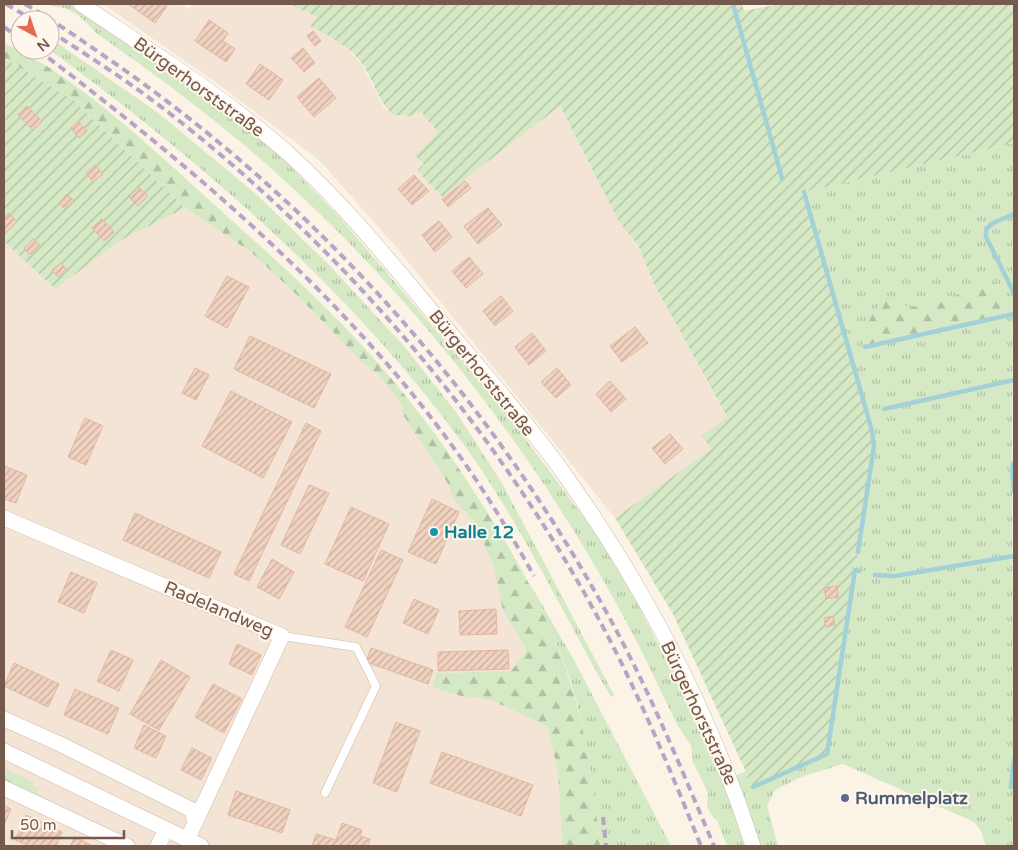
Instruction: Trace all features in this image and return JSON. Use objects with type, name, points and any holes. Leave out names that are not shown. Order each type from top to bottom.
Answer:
[{"type":"street","name":"Bürgerhorststraße","points":[[81,4],[253,124],[293,158],[346,212],[392,264],[509,404],[566,476],[603,531],[645,600],[682,669],[715,743],[736,795],[753,846]]},
{"type":"street","name":"Radelandweg","points":[[4,518],[282,636],[195,823],[194,843]]},
{"type":"street","points":[[4,719],[60,744],[192,810],[195,823]]},
{"type":"street","points":[[4,751],[194,843]]},
{"type":"street","points":[[4,788],[127,846]]},
{"type":"street","points":[[158,846],[166,829]]},
{"type":"lane","points":[[282,636],[356,647],[376,686],[325,793]]},
{"type":"shaded area","points":[[103,4],[180,4],[188,9],[194,4],[290,4],[317,17],[311,26],[343,43],[362,65],[383,106],[393,115],[410,116],[421,112],[439,133],[424,164],[417,170],[442,197],[560,106],[619,222],[638,245],[654,284],[727,418],[711,449],[615,518],[397,248],[318,159],[214,81]]},
{"type":"shaded area","points":[[185,208],[251,252],[296,294],[361,361],[379,376],[403,406],[402,413],[447,482],[453,498],[475,523],[493,565],[503,610],[527,651],[511,671],[437,673],[461,696],[489,700],[547,726],[558,771],[562,846],[4,846],[4,241],[55,289],[123,239]]},
{"type":"green space","points":[[47,4],[70,4],[158,63],[248,128],[287,163],[340,218],[504,410],[597,535],[637,603],[673,673],[729,797],[746,846],[727,846],[717,820],[712,816],[707,805],[708,793],[693,762],[691,746],[678,726],[637,643],[593,562],[505,428],[456,364],[349,243],[291,187],[232,135],[165,82],[96,33],[79,16],[67,9]]},
{"type":"green space","points":[[290,4],[742,4],[744,11],[779,4],[1014,4],[1014,143],[804,192],[872,431],[874,446],[827,754],[753,787],[673,614],[615,518],[711,449],[702,436],[727,417],[654,284],[638,245],[619,222],[560,106],[442,197],[417,170],[424,164],[415,155],[438,132],[421,112],[410,116],[393,115],[376,91],[367,71],[358,58],[339,42],[310,26],[317,17]]},
{"type":"green space","points":[[4,43],[10,46],[10,60],[35,60],[50,68],[94,100],[136,135],[293,276],[341,323],[387,373],[430,427],[470,485],[514,556],[547,620],[556,642],[578,707],[593,786],[600,846],[562,846],[558,771],[547,726],[490,700],[461,696],[432,687],[437,673],[511,671],[527,651],[503,610],[493,565],[475,523],[453,498],[447,482],[402,413],[403,406],[379,376],[361,361],[296,294],[251,252],[185,208],[73,100],[4,58]]},
{"type":"green space","points":[[60,45],[157,112],[256,194],[331,267],[404,346],[456,412],[502,483],[614,695],[611,697],[601,680],[502,501],[464,445],[420,388],[324,282],[272,232],[218,184],[107,93],[60,58]]},
{"type":"green space","points":[[4,58],[73,100],[185,208],[123,239],[55,289],[4,241]]},
{"type":"green space","points":[[1014,143],[1012,467],[1014,846],[986,846],[980,829],[974,822],[843,764],[801,777],[775,790],[767,806],[778,846],[761,846],[735,776],[746,771],[754,787],[827,754],[874,446],[872,431],[804,192]]},
{"type":"green space","points":[[985,275],[993,281],[1001,294],[1006,309],[1002,318],[865,347],[864,331],[879,306],[886,301],[910,306],[937,303],[953,298],[981,276]]},
{"type":"green space","points":[[527,579],[574,660],[671,846],[600,846],[587,747],[573,689],[558,647]]},
{"type":"green space","points":[[4,768],[33,782],[32,785],[39,789],[37,793],[44,797],[42,800],[4,782]]},
{"type":"building","points":[[128,4],[163,4],[167,6],[155,23]]},
{"type":"building","points":[[209,20],[228,33],[223,41],[235,49],[226,62],[195,41]]},
{"type":"building","points":[[313,31],[321,41],[315,46],[307,36]]},
{"type":"building","points":[[303,48],[315,63],[304,72],[291,58]]},
{"type":"building","points":[[260,64],[283,80],[269,100],[246,84]]},
{"type":"building","points":[[319,78],[336,98],[314,117],[297,97]]},
{"type":"building","points":[[27,106],[42,121],[33,130],[18,115]]},
{"type":"building","points":[[78,121],[87,131],[79,138],[71,128]]},
{"type":"building","points":[[95,165],[103,174],[93,182],[86,173]]},
{"type":"building","points":[[414,175],[429,191],[412,205],[398,189]]},
{"type":"building","points":[[465,181],[471,188],[448,207],[442,199]]},
{"type":"building","points":[[138,187],[148,196],[138,206],[129,197]]},
{"type":"building","points":[[67,194],[74,201],[65,209],[59,203]]},
{"type":"building","points":[[488,208],[502,225],[478,244],[464,226]]},
{"type":"building","points":[[9,213],[17,222],[5,234],[4,218]]},
{"type":"building","points":[[102,219],[114,232],[104,241],[92,228]]},
{"type":"building","points":[[439,221],[452,237],[435,252],[422,235]]},
{"type":"building","points":[[33,239],[40,245],[30,255],[24,248]]},
{"type":"building","points":[[469,257],[483,274],[466,288],[452,271]]},
{"type":"building","points":[[61,263],[66,269],[58,277],[52,270]]},
{"type":"building","points":[[227,276],[249,287],[227,328],[205,316]]},
{"type":"building","points":[[501,296],[513,311],[495,326],[483,311]]},
{"type":"building","points":[[635,327],[648,343],[622,362],[610,346]]},
{"type":"building","points":[[532,333],[546,351],[529,365],[515,347]]},
{"type":"building","points":[[250,336],[331,374],[314,408],[234,369]]},
{"type":"building","points":[[195,368],[209,375],[196,400],[182,393]]},
{"type":"building","points":[[557,368],[571,385],[556,398],[541,382]]},
{"type":"building","points":[[610,381],[626,399],[611,412],[596,394]]},
{"type":"building","points":[[231,391],[292,422],[263,478],[202,446]]},
{"type":"building","points":[[85,418],[103,426],[86,465],[68,457]]},
{"type":"building","points":[[306,423],[321,431],[249,581],[234,574]]},
{"type":"building","points":[[670,434],[683,449],[665,464],[652,448]]},
{"type":"building","points":[[4,466],[27,475],[16,503],[4,499]]},
{"type":"building","points":[[309,485],[329,493],[300,554],[281,545]]},
{"type":"building","name":"Halle 12","points":[[432,499],[459,512],[436,564],[408,552]]},
{"type":"building","points":[[351,507],[389,524],[363,581],[325,564]]},
{"type":"building","points":[[135,513],[221,552],[209,578],[123,540]]},
{"type":"building","points":[[381,550],[403,560],[367,637],[345,627]]},
{"type":"building","points":[[272,559],[294,572],[279,599],[257,587]]},
{"type":"building","points":[[71,572],[97,583],[84,613],[58,602]]},
{"type":"building","points":[[837,586],[838,597],[826,599],[824,588]]},
{"type":"building","points":[[414,599],[439,610],[428,634],[403,623]]},
{"type":"building","points":[[496,609],[497,634],[460,635],[459,611]]},
{"type":"building","points":[[833,616],[835,625],[826,627],[824,618]]},
{"type":"building","points":[[237,644],[261,655],[252,675],[229,664]]},
{"type":"building","points":[[371,648],[433,670],[428,684],[366,662]]},
{"type":"building","points":[[111,650],[133,660],[119,691],[97,681]]},
{"type":"building","points":[[508,650],[509,669],[438,671],[438,652]]},
{"type":"building","points":[[161,660],[190,677],[159,730],[130,714]]},
{"type":"building","points":[[14,663],[59,684],[48,707],[4,686]]},
{"type":"building","points":[[213,684],[242,699],[224,733],[195,717]]},
{"type":"building","points":[[75,689],[119,708],[108,734],[64,715]]},
{"type":"building","points":[[396,722],[420,731],[397,792],[373,783]]},
{"type":"building","points":[[144,725],[166,736],[156,758],[134,748]]},
{"type":"building","points":[[192,748],[212,758],[201,780],[181,770]]},
{"type":"building","points":[[442,752],[533,785],[521,816],[430,783]]},
{"type":"building","points":[[236,791],[290,810],[282,833],[228,815]]},
{"type":"building","points":[[4,805],[11,809],[4,825]]},
{"type":"building","points":[[26,815],[62,832],[56,846],[30,846],[15,840]]},
{"type":"building","points":[[342,823],[362,830],[360,836],[370,839],[368,846],[312,846],[316,834],[336,840]]},
{"type":"building","points":[[75,837],[93,846],[70,846]]},
{"type":"waterway","points":[[733,4],[782,178]]},
{"type":"waterway","points":[[804,192],[872,431],[874,446],[858,552]]},
{"type":"waterway","points":[[1014,214],[993,223],[986,229],[986,237],[1014,293]]},
{"type":"waterway","points":[[865,347],[1014,314]]},
{"type":"waterway","points":[[884,409],[1014,380]]},
{"type":"waterway","points":[[1014,462],[1012,467],[1014,491]]},
{"type":"waterway","points":[[875,575],[895,576],[1014,556]]},
{"type":"waterway","points":[[753,787],[827,754],[855,570],[859,571]]},
{"type":"waterway","points":[[1011,787],[1014,760]]},
{"type":"railway","points":[[6,4],[16,10]]},
{"type":"railway","points":[[25,4],[113,62],[190,119],[263,180],[332,246],[397,315],[459,389],[515,465],[568,545],[615,628],[655,709],[714,846]]},
{"type":"railway","points":[[4,27],[10,31]]},
{"type":"railway","points":[[60,38],[164,109],[233,166],[300,226],[363,291],[423,359],[479,431],[530,505],[578,581],[631,683],[701,846]]},
{"type":"railway","points":[[51,60],[208,186],[262,235],[365,338],[412,393],[456,451],[497,512],[534,576]]},
{"type":"railway","points":[[603,817],[606,846]]},
{"type":"place","name":"Halle 12","points":[[434,532]]},
{"type":"place","name":"Rummelplatz","points":[[845,798]]}]
